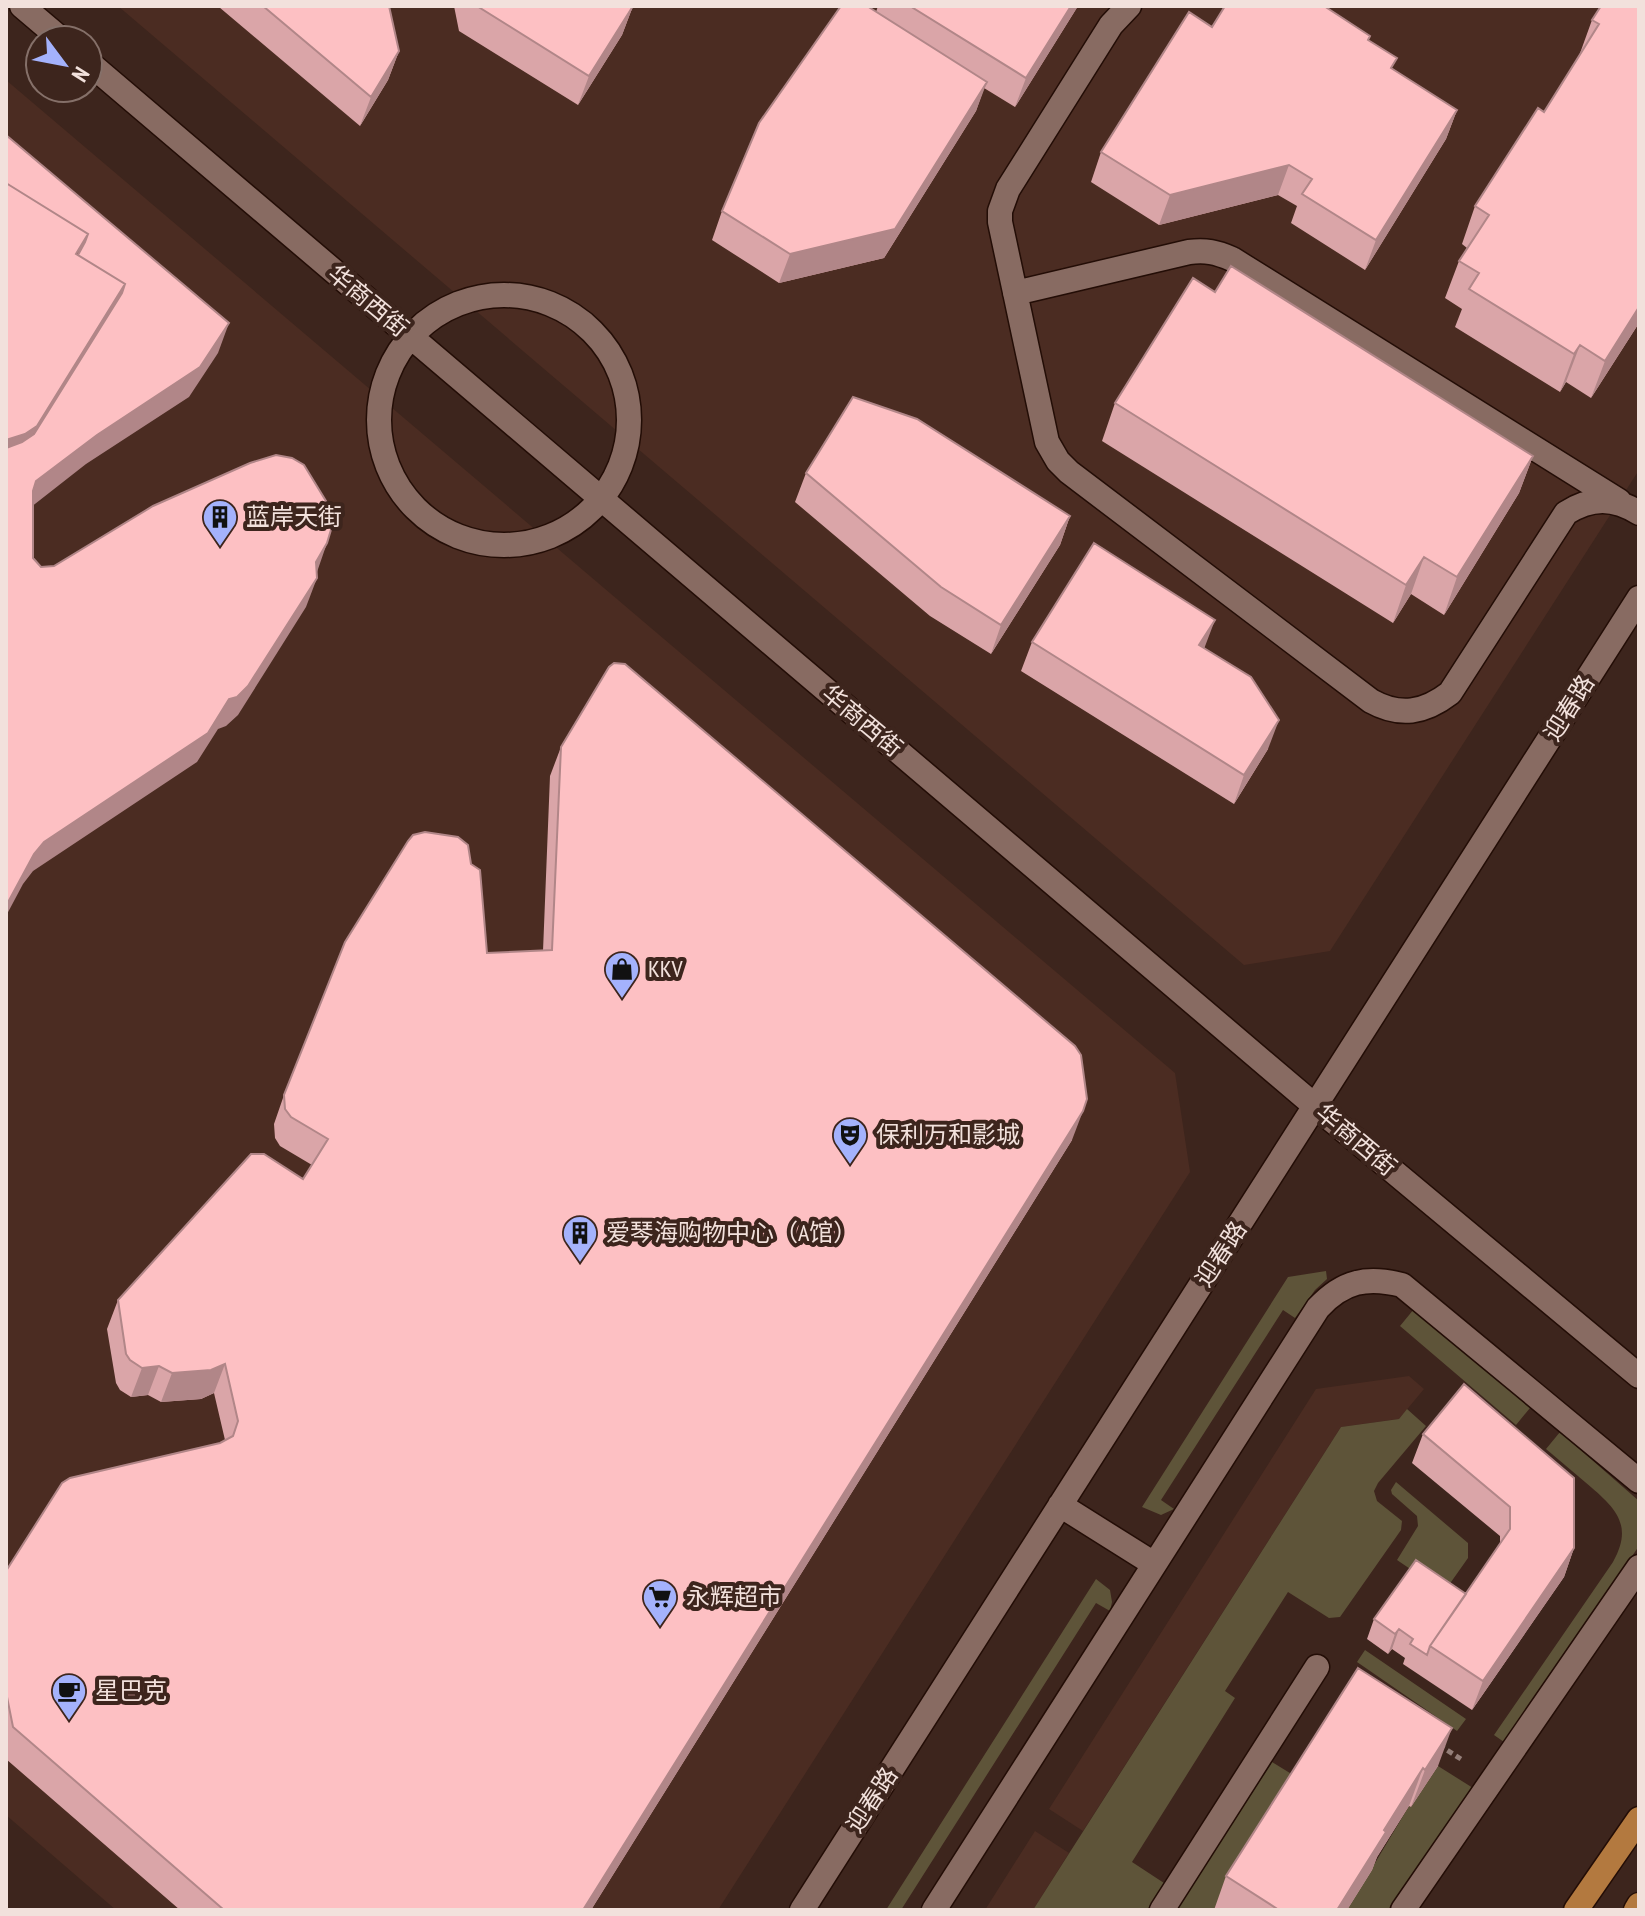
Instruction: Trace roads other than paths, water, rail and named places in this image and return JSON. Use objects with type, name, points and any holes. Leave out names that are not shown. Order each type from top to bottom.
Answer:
[{"type":"main road","points":[[1576,1910],[1639,1819]]},
{"type":"street","points":[[22,6],[43,24]]},
{"type":"street","points":[[1129,6],[1111,25],[1003,201],[1000,222],[1015,293],[1047,442],[1058,461],[1384,708],[1412,712],[1450,693],[1566,513],[1576,506],[1601,500],[1633,510]]},
{"type":"street","name":"华商西街","points":[[104,76],[1315,1106],[1639,1376]]},
{"type":"street","points":[[1015,293],[1189,252],[1207,250],[1218,253],[1633,510]]},
{"type":"street","points":[[507,295],[548,303],[585,324],[604,344],[619,368],[627,395],[630,422],[626,450],[616,477],[601,499],[580,520],[556,534],[529,543],[502,546],[474,543],[447,533],[424,517],[404,497],[381,446],[379,418],[383,390],[393,364],[411,337],[428,321],[453,306],[479,298],[507,295]]},
{"type":"street","name":"迎春路","points":[[802,1910],[1639,598]]},
{"type":"street","points":[[934,1910],[1318,1308],[1333,1292],[1370,1280],[1402,1285],[1639,1481]]},
{"type":"street","points":[[1060,1505],[1154,1564]]},
{"type":"street","points":[[1403,1910],[1639,1567]]},
{"type":"street","points":[[1162,1910],[1317,1667]]},
{"type":"place","name":"蓝岸天街","points":[[220,548]]},
{"type":"place","name":"KKV","points":[[622,1000]]},
{"type":"place","name":"保利万和影城","points":[[850,1166]]},
{"type":"place","name":"爱琴海购物中心（A馆）","points":[[580,1264]]},
{"type":"place","name":"永辉超市","points":[[660,1628]]},
{"type":"place","name":"星巴克","points":[[69,1722]]}]
